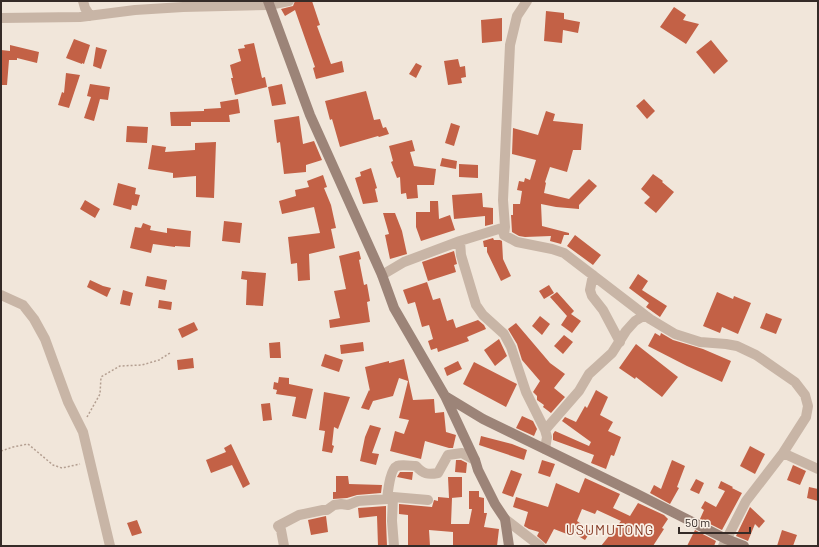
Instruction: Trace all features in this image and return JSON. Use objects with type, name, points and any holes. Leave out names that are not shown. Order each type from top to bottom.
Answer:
[{"type":"street","points":[[83,1],[90,16]]},
{"type":"street","points":[[1,18],[90,16],[135,10],[289,1]]},
{"type":"street","points":[[528,1],[517,16],[510,45],[504,235],[517,242],[564,253],[645,315],[675,334],[700,342],[737,346],[756,355],[795,382],[805,395],[808,406],[806,417],[783,453],[746,501],[724,543]]},
{"type":"street","points":[[268,3],[310,115],[382,275],[394,308],[445,396],[495,504],[505,519],[540,546]]},
{"type":"street","points":[[382,275],[404,262],[460,241],[505,227]]},
{"type":"street","points":[[460,241],[461,255],[476,305],[483,315],[504,334],[511,347],[526,392],[546,430],[547,437],[545,449]]},
{"type":"street","points":[[593,276],[590,290],[592,296],[603,310],[620,342]]},
{"type":"street","points":[[1,295],[23,305],[34,319],[45,339],[68,402],[83,432],[110,546]]},
{"type":"street","points":[[546,430],[579,391],[589,374],[612,353],[626,330],[645,315]]},
{"type":"street","points":[[445,396],[483,420],[635,493],[724,543],[744,546]]},
{"type":"street","points":[[394,546],[390,498],[390,477],[393,468],[398,465],[416,466],[423,473],[429,474],[438,473],[448,455],[462,453],[475,460]]},
{"type":"street","points":[[783,453],[818,469]]},
{"type":"street","points":[[284,546],[281,530],[278,526],[299,515],[327,510],[334,505],[348,505],[358,501],[390,498],[428,500]]},
{"type":"street","points":[[505,519],[509,546]]},
{"type":"path","points":[[83,432],[87,415],[100,394],[101,377],[120,366],[142,365],[158,360],[170,353]]},
{"type":"path","points":[[1,452],[13,447],[28,444],[53,465],[62,468],[90,461]]},
{"type":"building","points":[[295,1],[312,1],[320,25],[317,26],[331,64],[342,61],[344,72],[316,79],[313,68],[315,67],[295,10],[285,16],[281,9],[293,6]]},
{"type":"building","points":[[674,7],[686,15],[683,20],[699,24],[686,44],[660,27]]},
{"type":"building","points":[[546,11],[564,13],[564,19],[580,22],[578,33],[563,30],[562,43],[544,41]]},
{"type":"building","points":[[502,18],[502,41],[482,43],[481,20]]},
{"type":"building","points":[[74,39],[90,45],[84,64],[66,58]]},
{"type":"building","points":[[711,40],[728,61],[714,74],[696,52]]},
{"type":"building","points":[[254,43],[262,78],[265,77],[267,87],[235,95],[230,65],[241,61],[238,49],[245,48],[244,45]]},
{"type":"building","points":[[10,45],[39,52],[37,63],[17,58],[17,60],[9,60],[7,85],[1,85],[1,50],[10,51]]},
{"type":"building","points":[[96,47],[107,50],[101,69],[93,66]]},
{"type":"building","points":[[458,59],[460,67],[465,66],[466,77],[461,78],[462,83],[448,85],[444,61]]},
{"type":"building","points":[[416,63],[422,66],[416,78],[409,74]]},
{"type":"building","points":[[66,73],[80,75],[69,108],[58,105],[62,92],[64,93]]},
{"type":"building","points":[[90,84],[110,87],[108,100],[100,99],[94,121],[84,118],[91,97],[87,96]]},
{"type":"building","points":[[282,84],[286,104],[272,106],[268,87]]},
{"type":"building","points":[[366,91],[374,120],[380,119],[383,128],[386,127],[389,134],[340,147],[325,101]]},
{"type":"building","points":[[238,99],[240,113],[229,115],[230,122],[191,122],[191,126],[171,126],[170,112],[204,111],[204,109],[221,108],[220,102]]},
{"type":"building","points":[[644,99],[655,111],[647,119],[636,106]]},
{"type":"building","points":[[546,111],[555,114],[553,121],[583,124],[581,150],[573,150],[567,172],[550,167],[545,182],[544,193],[569,199],[589,179],[597,186],[579,205],[579,209],[541,204],[542,226],[569,233],[569,235],[564,235],[561,244],[550,241],[551,236],[525,237],[519,236],[512,232],[511,215],[513,215],[513,204],[520,204],[522,191],[517,190],[519,181],[524,182],[525,178],[530,180],[536,160],[512,154],[513,128],[538,135]]},
{"type":"building","points":[[299,116],[303,144],[314,141],[322,160],[306,165],[306,172],[284,174],[280,142],[277,143],[274,120]]},
{"type":"building","points":[[451,123],[460,126],[454,146],[445,143]]},
{"type":"building","points":[[127,126],[148,127],[147,143],[126,142]]},
{"type":"building","points":[[412,140],[415,151],[410,152],[414,166],[436,169],[434,185],[417,185],[418,198],[407,199],[406,193],[401,194],[400,177],[397,178],[391,162],[393,161],[389,146]]},
{"type":"building","points":[[216,142],[214,198],[196,197],[196,176],[173,178],[173,173],[148,169],[152,145],[166,147],[165,152],[195,150],[195,143]]},
{"type":"building","points":[[442,158],[457,161],[456,169],[440,166]]},
{"type":"building","points":[[459,164],[478,165],[478,178],[459,177]]},
{"type":"building","points":[[371,168],[377,188],[375,189],[378,202],[363,204],[355,178],[361,176],[360,172]]},
{"type":"building","points":[[653,174],[674,192],[656,213],[644,203],[650,197],[641,189]]},
{"type":"building","points":[[323,175],[327,187],[324,188],[331,205],[336,228],[331,229],[335,248],[309,254],[310,280],[298,281],[297,263],[291,264],[288,237],[320,233],[314,207],[282,214],[279,201],[296,196],[295,190],[309,187],[307,181]]},
{"type":"building","points":[[118,183],[136,188],[135,194],[140,195],[137,206],[132,205],[131,210],[113,205]]},
{"type":"building","points":[[482,193],[483,207],[493,208],[493,224],[485,226],[485,216],[454,219],[452,195]]},
{"type":"building","points":[[85,200],[100,209],[95,218],[80,209]]},
{"type":"building","points":[[430,201],[438,201],[439,219],[450,215],[455,230],[421,241],[416,227],[416,212],[430,212]]},
{"type":"building","points":[[383,213],[395,213],[402,231],[407,254],[390,259],[385,235],[389,234]]},
{"type":"building","points":[[224,221],[242,223],[240,243],[222,241]]},
{"type":"building","points":[[143,223],[151,226],[150,230],[167,233],[167,228],[191,231],[190,247],[175,247],[153,244],[151,253],[130,248],[135,227],[141,228]]},
{"type":"building","points":[[575,235],[601,255],[593,265],[567,246]]},
{"type":"building","points":[[493,238],[494,240],[502,241],[503,259],[511,276],[501,281],[487,252],[487,247],[484,247],[483,241]]},
{"type":"building","points":[[359,251],[361,259],[359,260],[364,285],[367,284],[370,301],[367,302],[370,322],[330,328],[329,320],[340,318],[334,291],[346,289],[339,256]]},
{"type":"building","points":[[454,251],[457,264],[454,265],[456,272],[428,281],[422,262]]},
{"type":"building","points":[[242,271],[266,273],[263,306],[246,305],[247,280],[241,279]]},
{"type":"building","points":[[638,274],[648,281],[642,290],[667,306],[660,317],[646,307],[649,303],[629,288]]},
{"type":"building","points":[[147,276],[167,280],[165,290],[145,286]]},
{"type":"building","points":[[90,280],[111,288],[107,297],[87,287]]},
{"type":"building","points":[[427,282],[433,300],[440,298],[447,321],[453,319],[456,328],[478,320],[486,329],[467,337],[469,341],[438,352],[437,348],[431,350],[428,341],[433,339],[429,325],[422,327],[415,302],[408,304],[403,290]]},
{"type":"building","points":[[549,285],[554,293],[544,299],[539,291]]},
{"type":"building","points":[[123,290],[133,293],[130,306],[120,304]]},
{"type":"building","points":[[557,292],[574,311],[571,314],[581,321],[572,333],[561,325],[567,316],[550,297]]},
{"type":"building","points":[[717,292],[733,299],[734,296],[751,303],[738,334],[722,327],[720,333],[703,326]]},
{"type":"building","points":[[159,300],[172,302],[171,310],[158,308]]},
{"type":"building","points":[[766,313],[782,319],[776,334],[760,328]]},
{"type":"building","points":[[540,316],[550,324],[542,335],[532,326]]},
{"type":"building","points":[[194,322],[198,330],[182,338],[178,329]]},
{"type":"building","points":[[516,323],[550,363],[565,374],[554,388],[565,397],[551,413],[537,400],[537,396],[533,392],[540,381],[522,360],[517,344],[508,329]]},
{"type":"building","points":[[655,333],[660,336],[661,333],[673,340],[703,349],[731,361],[722,382],[648,346]]},
{"type":"building","points":[[564,335],[573,342],[563,354],[554,346]]},
{"type":"building","points":[[499,339],[507,356],[495,366],[484,350]]},
{"type":"building","points":[[280,342],[281,358],[270,358],[269,343]]},
{"type":"building","points":[[363,342],[364,351],[341,354],[340,345]]},
{"type":"building","points":[[636,344],[678,377],[662,397],[636,377],[635,379],[619,368]]},
{"type":"building","points":[[325,354],[343,360],[339,372],[321,366]]},
{"type":"building","points":[[193,358],[194,368],[178,370],[177,360]]},
{"type":"building","points":[[404,359],[413,400],[434,399],[435,413],[444,412],[446,432],[456,435],[453,448],[425,441],[421,459],[390,451],[395,431],[404,434],[409,420],[399,418],[408,381],[399,378],[393,396],[373,401],[369,410],[361,408],[369,390],[370,391],[365,367]]},
{"type":"building","points":[[458,361],[462,369],[447,376],[444,368]]},
{"type":"building","points":[[474,362],[517,384],[506,407],[463,384]]},
{"type":"building","points":[[279,377],[289,378],[289,384],[313,389],[306,419],[292,416],[296,397],[276,394],[277,390],[273,389],[274,382],[278,383]]},
{"type":"building","points":[[596,390],[608,397],[600,415],[613,422],[608,431],[621,437],[614,456],[611,455],[606,469],[591,463],[594,455],[553,440],[553,434],[555,431],[589,446],[591,442],[562,421],[565,417],[576,422],[585,406],[587,408]]},
{"type":"building","points":[[324,392],[350,397],[338,429],[334,427],[332,445],[334,446],[332,453],[322,451],[325,431],[319,430]]},
{"type":"building","points":[[270,403],[272,420],[263,421],[261,404]]},
{"type":"building","points":[[522,416],[533,421],[537,429],[534,436],[516,428]]},
{"type":"building","points":[[370,425],[381,428],[372,453],[379,454],[376,465],[360,461],[365,437]]},
{"type":"building","points":[[481,436],[512,444],[527,450],[524,460],[479,445]]},
{"type":"building","points":[[231,444],[250,484],[243,488],[232,465],[211,473],[206,460],[226,452],[224,448]]},
{"type":"building","points":[[750,446],[765,454],[755,474],[740,466]]},
{"type":"building","points":[[456,460],[461,460],[467,463],[466,473],[455,472]]},
{"type":"building","points":[[542,460],[555,464],[550,477],[538,473]]},
{"type":"building","points":[[672,460],[685,466],[677,487],[679,488],[670,504],[650,493],[654,485],[661,489]]},
{"type":"building","points":[[793,465],[806,471],[800,485],[787,480]]},
{"type":"building","points":[[511,470],[522,474],[513,497],[502,493]]},
{"type":"building","points":[[400,472],[413,472],[412,480],[397,477]]},
{"type":"building","points":[[336,476],[348,476],[349,484],[382,485],[381,493],[333,499],[333,492],[336,492]]},
{"type":"building","points":[[448,477],[462,477],[462,497],[451,498],[451,524],[469,524],[472,509],[469,509],[469,491],[479,491],[479,497],[484,498],[484,513],[487,513],[484,527],[499,529],[497,546],[453,546],[453,532],[429,530],[430,546],[408,546],[408,515],[399,514],[399,504],[432,507],[434,500],[438,501],[438,497],[449,498]]},
{"type":"building","points":[[585,478],[620,494],[613,508],[630,516],[638,503],[664,515],[668,519],[662,528],[664,529],[653,546],[601,546],[621,521],[597,510],[595,514],[582,509],[577,521],[591,531],[585,540],[573,533],[572,536],[554,529],[546,544],[537,536],[539,532],[524,526],[528,512],[513,507],[516,497],[548,507],[556,483],[579,493]]},
{"type":"building","points":[[696,479],[704,483],[699,494],[690,490]]},
{"type":"building","points":[[721,481],[742,493],[722,530],[700,519],[704,510],[701,508],[705,501],[716,507],[725,491],[718,488]]},
{"type":"building","points":[[809,487],[818,489],[818,501],[807,498]]},
{"type":"building","points":[[386,506],[387,546],[378,546],[377,516],[359,518],[358,508]]},
{"type":"building","points":[[750,507],[765,521],[759,528],[755,524],[748,541],[736,536]]},
{"type":"building","points":[[326,516],[328,532],[311,535],[308,520]]},
{"type":"building","points":[[137,520],[142,533],[132,536],[127,523]]},
{"type":"building","points":[[695,530],[716,541],[714,546],[687,546]]},
{"type":"building","points":[[782,530],[797,535],[793,546],[777,546]]},
{"type":"district","name":"USUMUTONG","points":[[610,529]]}]
